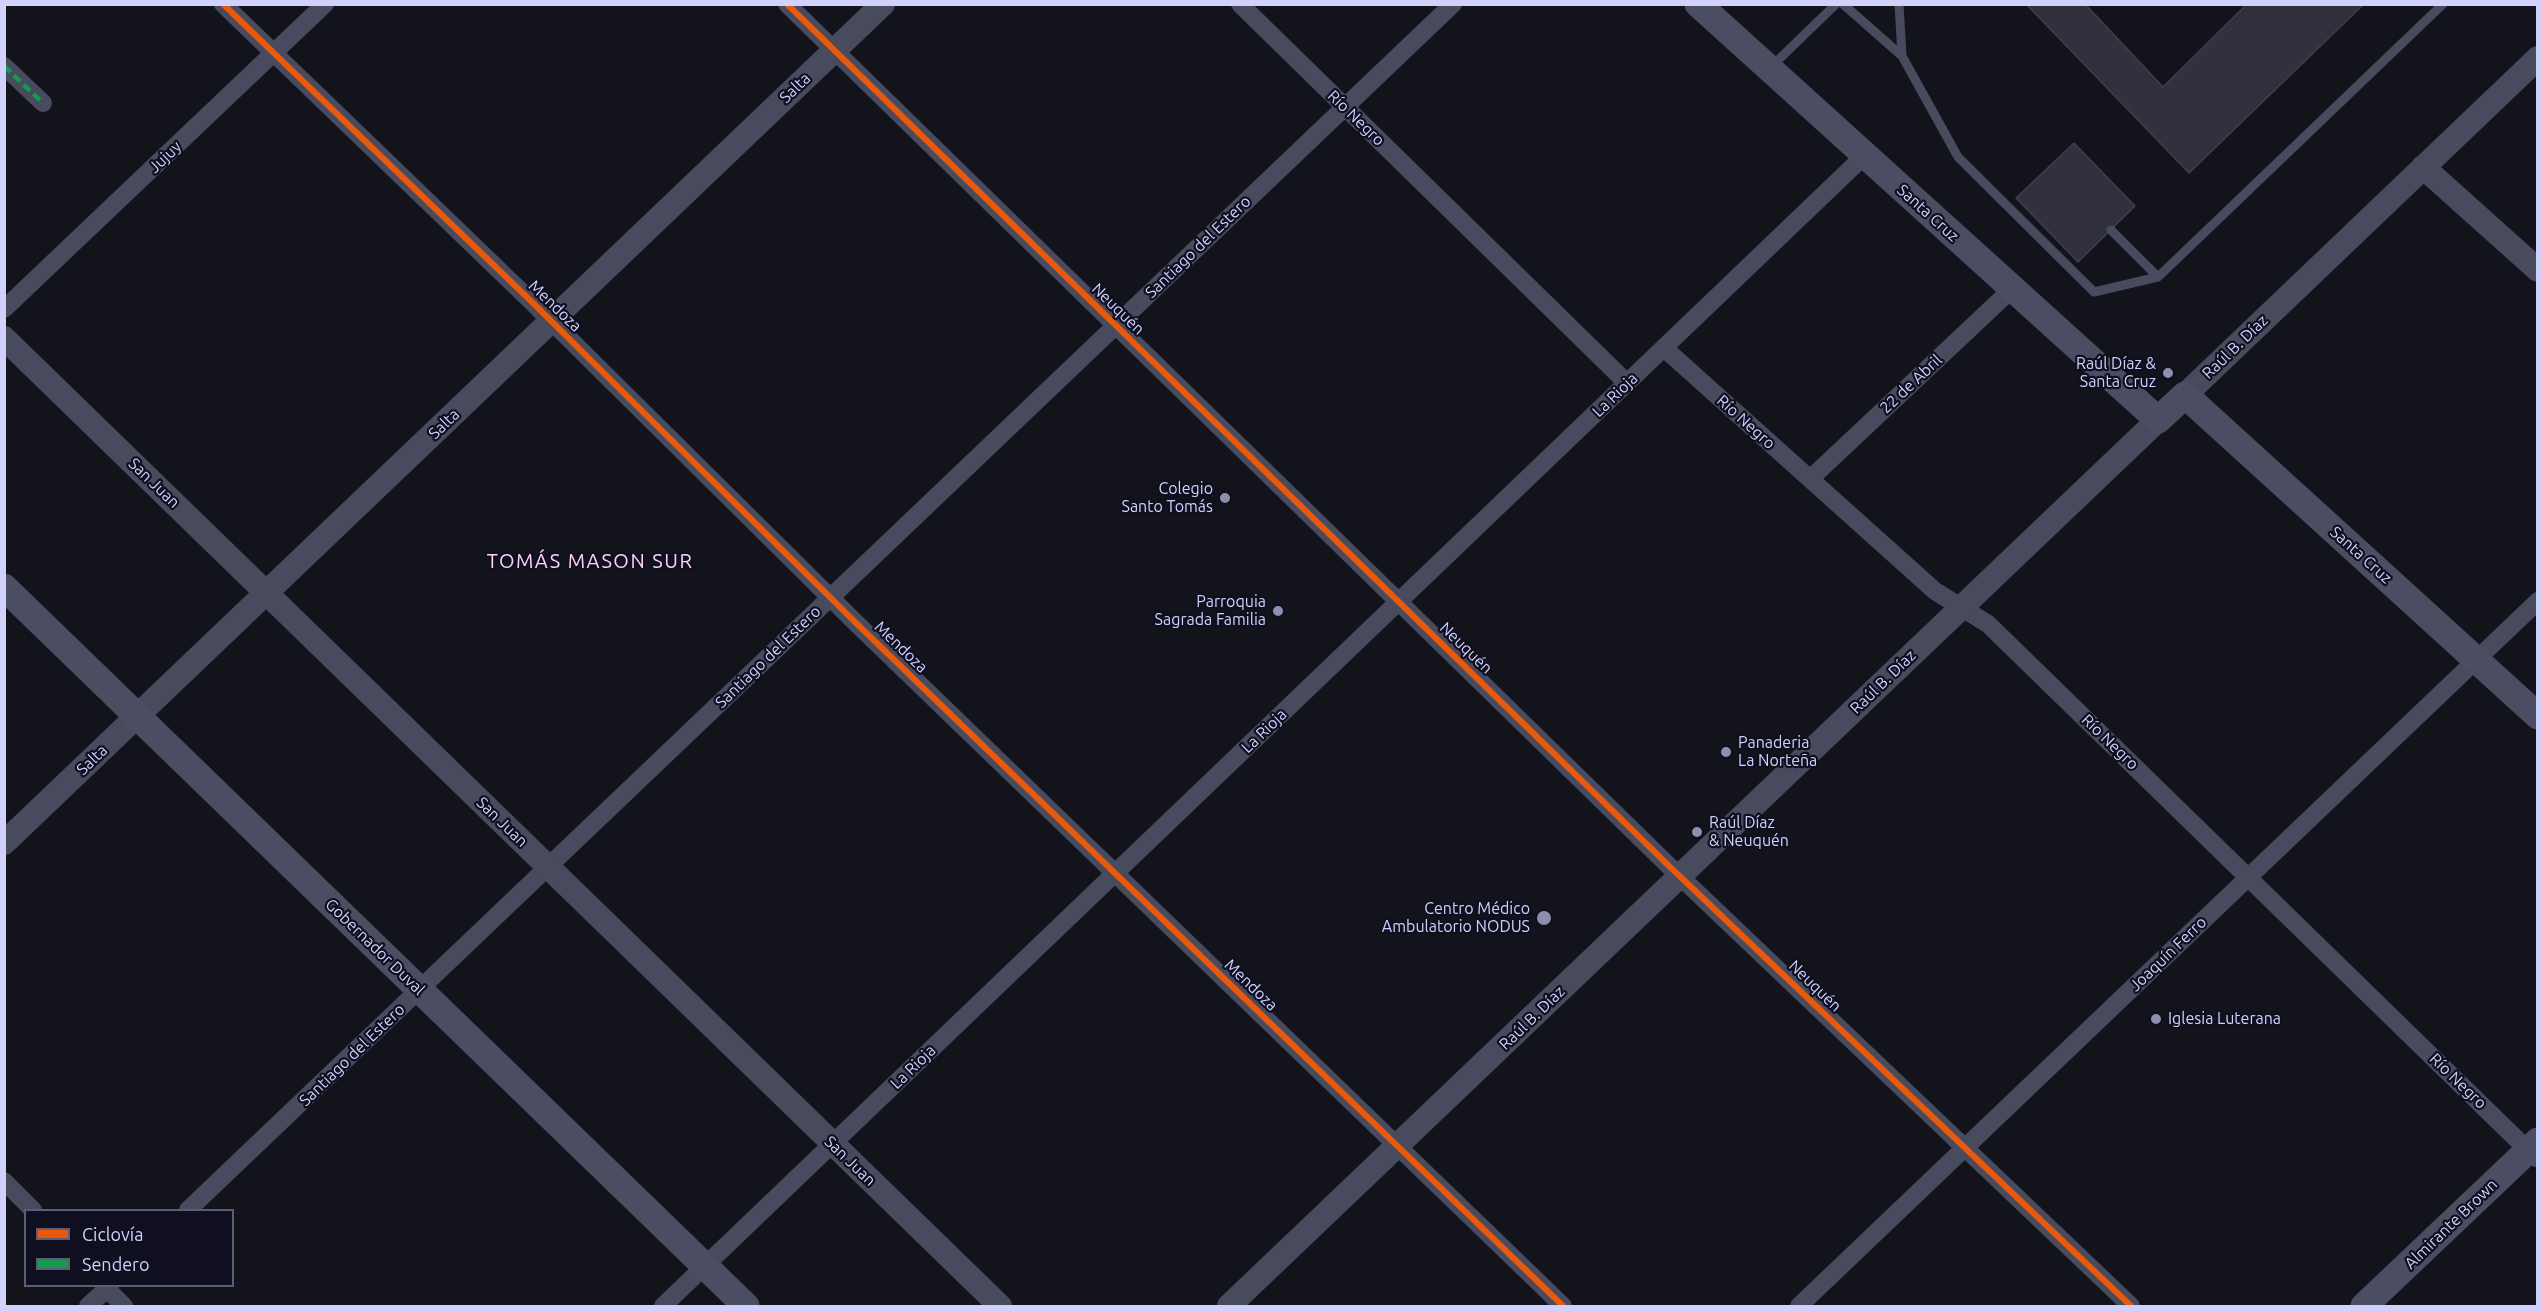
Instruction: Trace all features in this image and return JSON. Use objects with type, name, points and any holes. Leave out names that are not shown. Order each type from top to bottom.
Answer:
[{"type":"main road","name":"Santa Cruz","points":[[1698,4],[2158,420]]},
{"type":"main road","name":"Santa Cruz","points":[[2185,395],[2538,716]]},
{"type":"main road","name":"Raúl B. Díaz","points":[[2158,420],[2185,395]]},
{"type":"main road","name":"Gobernador Duval","points":[[4,587],[746,1306]]},
{"type":"main road","name":"Almirante Brown","points":[[2364,1306],[2534,1150]]},
{"type":"street","name":"Mendoza","points":[[224,4],[1115,873],[1563,1306]]},
{"type":"street","name":"Jujuy","points":[[4,309],[325,4]]},
{"type":"street","name":"Neuquén","points":[[787,4],[1680,876],[2131,1306]]},
{"type":"street","name":"Salta","points":[[4,843],[883,4]]},
{"type":"street","name":"Río Negro","points":[[1240,4],[1627,383]]},
{"type":"street","name":"Santiago del Estero","points":[[189,1209],[1453,4]]},
{"type":"street","name":"Raúl B. Díaz","points":[[2185,395],[2538,58]]},
{"type":"street","points":[[4,66],[43,103]]},
{"type":"street","name":"La Rioja","points":[[663,1306],[1864,155]]},
{"type":"street","points":[[2423,167],[2538,270]]},
{"type":"street","name":"22 de Abril","points":[[1810,479],[2012,289]]},
{"type":"street","name":"San Juan","points":[[4,338],[1000,1306]]},
{"type":"street","name":"Río Negro","points":[[1664,348],[1935,591],[1988,624],[2248,877],[2534,1150]]},
{"type":"street","name":"Raúl B. Díaz","points":[[1229,1306],[2158,420]]},
{"type":"street","name":"Joaquín Ferro","points":[[1799,1306],[2538,601]]},
{"type":"street","points":[[4,1181],[32,1209]]},
{"type":"street","points":[[88,1306],[106,1287]]},
{"type":"street","points":[[108,1287],[124,1306]]},
{"type":"lane","points":[[1769,69],[1836,4]]},
{"type":"lane","points":[[1843,4],[1902,56],[1958,157],[2094,292],[2158,277],[2443,4]]},
{"type":"lane","points":[[1899,4],[1902,56]]},
{"type":"lane","points":[[2111,230],[2158,277]]},
{"type":"building","points":[[2026,4],[2085,4],[2163,87],[2247,4],[2364,4],[2189,173]]},
{"type":"building","points":[[2074,143],[2135,206],[2078,262],[2016,198]]},
{"type":"marked path","points":[[4,66],[43,103]]},
{"type":"cycle path","points":[[223,4],[532,302],[855,622],[1563,1306]]},
{"type":"cycle path","points":[[787,4],[1668,865],[2131,1306]]},
{"type":"place","name":"Raúl Díaz & Santa Cruz","points":[[2168,373]]},
{"type":"place","name":"Colegio Santo Tomás","points":[[1225,498]]},
{"type":"place","name":"Parroquia Sagrada Familia","points":[[1278,611]]},
{"type":"place","name":"Panaderia La Norteña","points":[[1726,752]]},
{"type":"place","name":"Raúl Díaz & Neuquén","points":[[1697,832]]},
{"type":"place","name":"Centro Médico Ambulatorio NODUS","points":[[1544,918]]},
{"type":"place","name":"Iglesia Luterana","points":[[2156,1019]]},
{"type":"district","name":"TOMÁS MASON SUR","points":[[590,561]]}]
